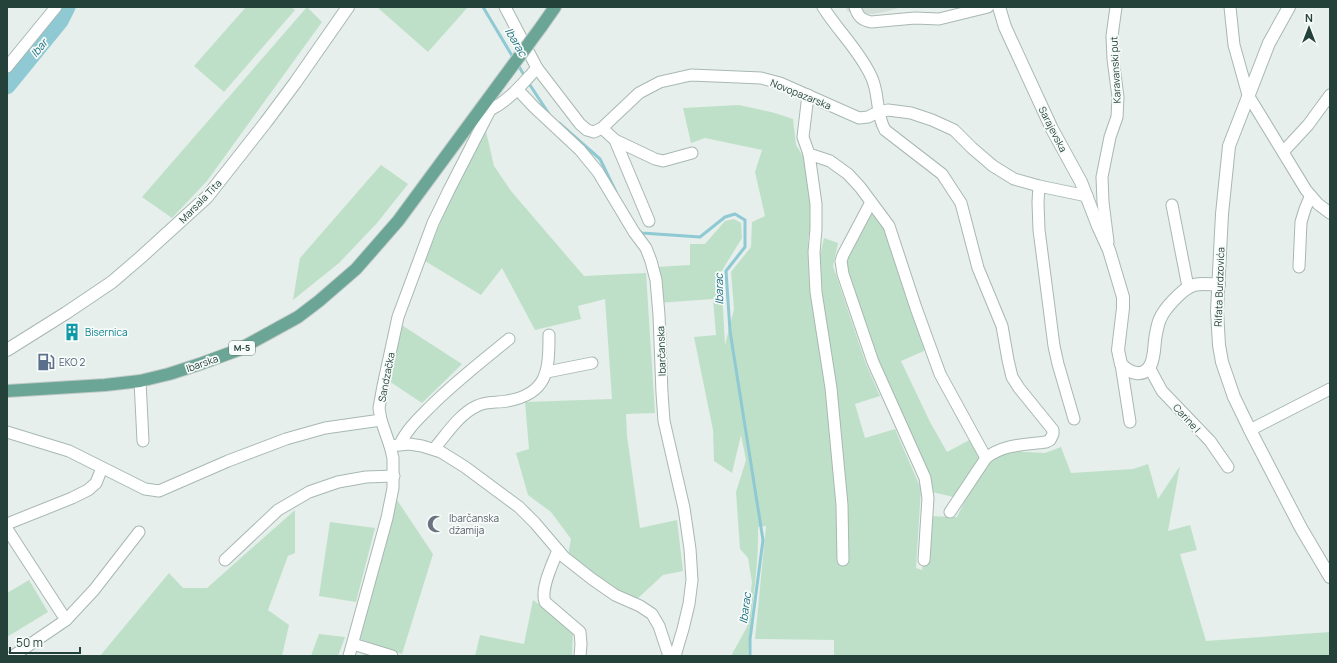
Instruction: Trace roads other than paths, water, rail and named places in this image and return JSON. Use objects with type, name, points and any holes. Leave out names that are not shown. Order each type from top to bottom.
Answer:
[{"type":"main road","name":"M-5","points":[[487,107],[499,84],[555,7]]},
{"type":"main road","name":"Ibarska","points":[[7,391],[105,385],[140,381],[169,374],[238,350],[298,317],[356,269],[398,221],[487,107]]},
{"type":"street","points":[[46,20],[48,7]]},
{"type":"street","points":[[7,67],[56,7]]},
{"type":"street","name":"Marsala Tita","points":[[8,346],[66,313],[112,282],[207,197],[287,94],[348,7]]},
{"type":"street","points":[[505,7],[534,71],[587,130],[594,132],[602,128],[615,140],[662,161],[692,153]]},
{"type":"street","points":[[823,7],[831,20],[864,62],[872,77],[878,98],[878,112],[880,121],[884,130],[942,174],[961,203],[978,268],[1002,326],[1012,377],[1054,434],[1050,440],[1003,448],[993,452],[986,458],[950,512]]},
{"type":"street","points":[[855,7],[860,18],[871,22],[914,18],[939,19],[998,8]]},
{"type":"street","name":"Karavanski put","points":[[1109,250],[1102,202],[1102,177],[1110,137],[1117,116],[1118,97],[1113,59],[1112,36],[1116,7]]},
{"type":"street","points":[[1230,7],[1234,45],[1248,95],[1310,197],[1330,213]]},
{"type":"street","name":"Rifata Burdzovića","points":[[1289,7],[1270,43],[1248,95],[1229,146],[1222,214],[1217,317],[1222,362],[1234,396],[1301,528],[1330,577]]},
{"type":"street","name":"Sarajevska","points":[[998,8],[1005,27],[1045,114],[1087,196],[1109,250],[1122,297],[1123,308],[1118,350],[1118,359],[1121,364]]},
{"type":"street","points":[[487,107],[498,106],[521,86],[534,71]]},
{"type":"street","name":"Novopazarska","points":[[602,128],[639,93],[660,82],[691,75],[761,78],[780,83],[808,94],[860,118],[868,117],[878,112],[888,110],[911,113],[932,120],[954,130],[993,166],[1014,179],[1087,196]]},
{"type":"street","name":"Ibarčanska","points":[[521,86],[534,108],[580,150],[598,172],[634,232],[646,248],[651,260],[656,280],[659,315],[664,420],[684,508],[690,549],[692,580],[689,604],[675,656]]},
{"type":"street","points":[[808,94],[803,137],[809,154],[816,204],[814,252],[816,292],[830,388],[842,505],[843,560]]},
{"type":"street","points":[[1283,152],[1308,125],[1330,95]]},
{"type":"street","name":"Sandzačka","points":[[349,656],[387,518],[393,488],[393,458],[395,445],[381,420],[379,408],[398,317],[433,223],[487,107]]},
{"type":"street","points":[[615,140],[648,221]]},
{"type":"street","points":[[809,154],[830,161],[848,174],[860,187],[889,226],[940,374],[986,458]]},
{"type":"street","points":[[1039,186],[1039,230],[1054,346],[1074,419]]},
{"type":"street","points":[[1299,267],[1301,222],[1310,197]]},
{"type":"street","points":[[871,202],[841,261],[843,274],[873,362],[925,478],[928,498],[924,560]]},
{"type":"street","points":[[1172,205],[1188,287]]},
{"type":"street","points":[[1121,364],[1131,373],[1145,371],[1149,368],[1152,362],[1156,332],[1160,318],[1168,308],[1188,287],[1201,284],[1219,285]]},
{"type":"street","points":[[434,449],[467,412],[476,406],[485,403],[508,401],[527,395],[538,386],[547,372],[549,361],[549,335]]},
{"type":"street","points":[[395,445],[416,420],[449,388],[509,339]]},
{"type":"street","points":[[547,372],[592,363]]},
{"type":"street","points":[[1121,364],[1130,422]]},
{"type":"street","name":"Carine I","points":[[1149,368],[1162,391],[1210,441],[1228,467]]},
{"type":"street","points":[[140,381],[143,442]]},
{"type":"street","points":[[1250,430],[1330,389]]},
{"type":"street","points":[[7,432],[70,450],[102,468],[145,489],[159,491],[286,438],[325,428],[381,420]]},
{"type":"street","points":[[395,445],[422,446],[434,449],[465,467],[519,507],[564,557],[615,595],[640,606],[652,614],[659,626],[669,656]]},
{"type":"street","points":[[7,524],[88,490],[96,483],[102,468]]},
{"type":"street","points":[[225,560],[278,510],[309,492],[338,482],[366,477],[394,476]]},
{"type":"street","points":[[7,529],[66,620]]},
{"type":"street","points":[[13,656],[66,620],[94,590],[139,532]]},
{"type":"street","points":[[558,550],[544,589],[544,598],[545,602],[580,632],[580,656]]},
{"type":"street","points":[[352,644],[392,656]]},
{"type":"waterway","name":"Ibar","points":[[7,86],[60,21],[67,7]]},
{"type":"waterway","name":"Ibarac","points":[[483,7],[514,59]]},
{"type":"waterway","name":"Ibarac","points":[[517,63],[525,77]]},
{"type":"waterway","name":"Ibarac","points":[[528,82],[549,114]]},
{"type":"waterway","name":"Ibarac","points":[[559,123],[600,159],[616,192]]},
{"type":"waterway","name":"Ibarac","points":[[639,231],[642,233],[700,237],[725,217],[735,214],[745,220],[745,247],[726,271],[730,331],[763,540],[750,639],[750,656]]},
{"type":"place","name":"Bisernica","points":[[72,332]]},
{"type":"place","name":"EKO 2","points":[[46,362]]},
{"type":"place","name":"Ibarčanska džamija","points":[[436,524]]}]
